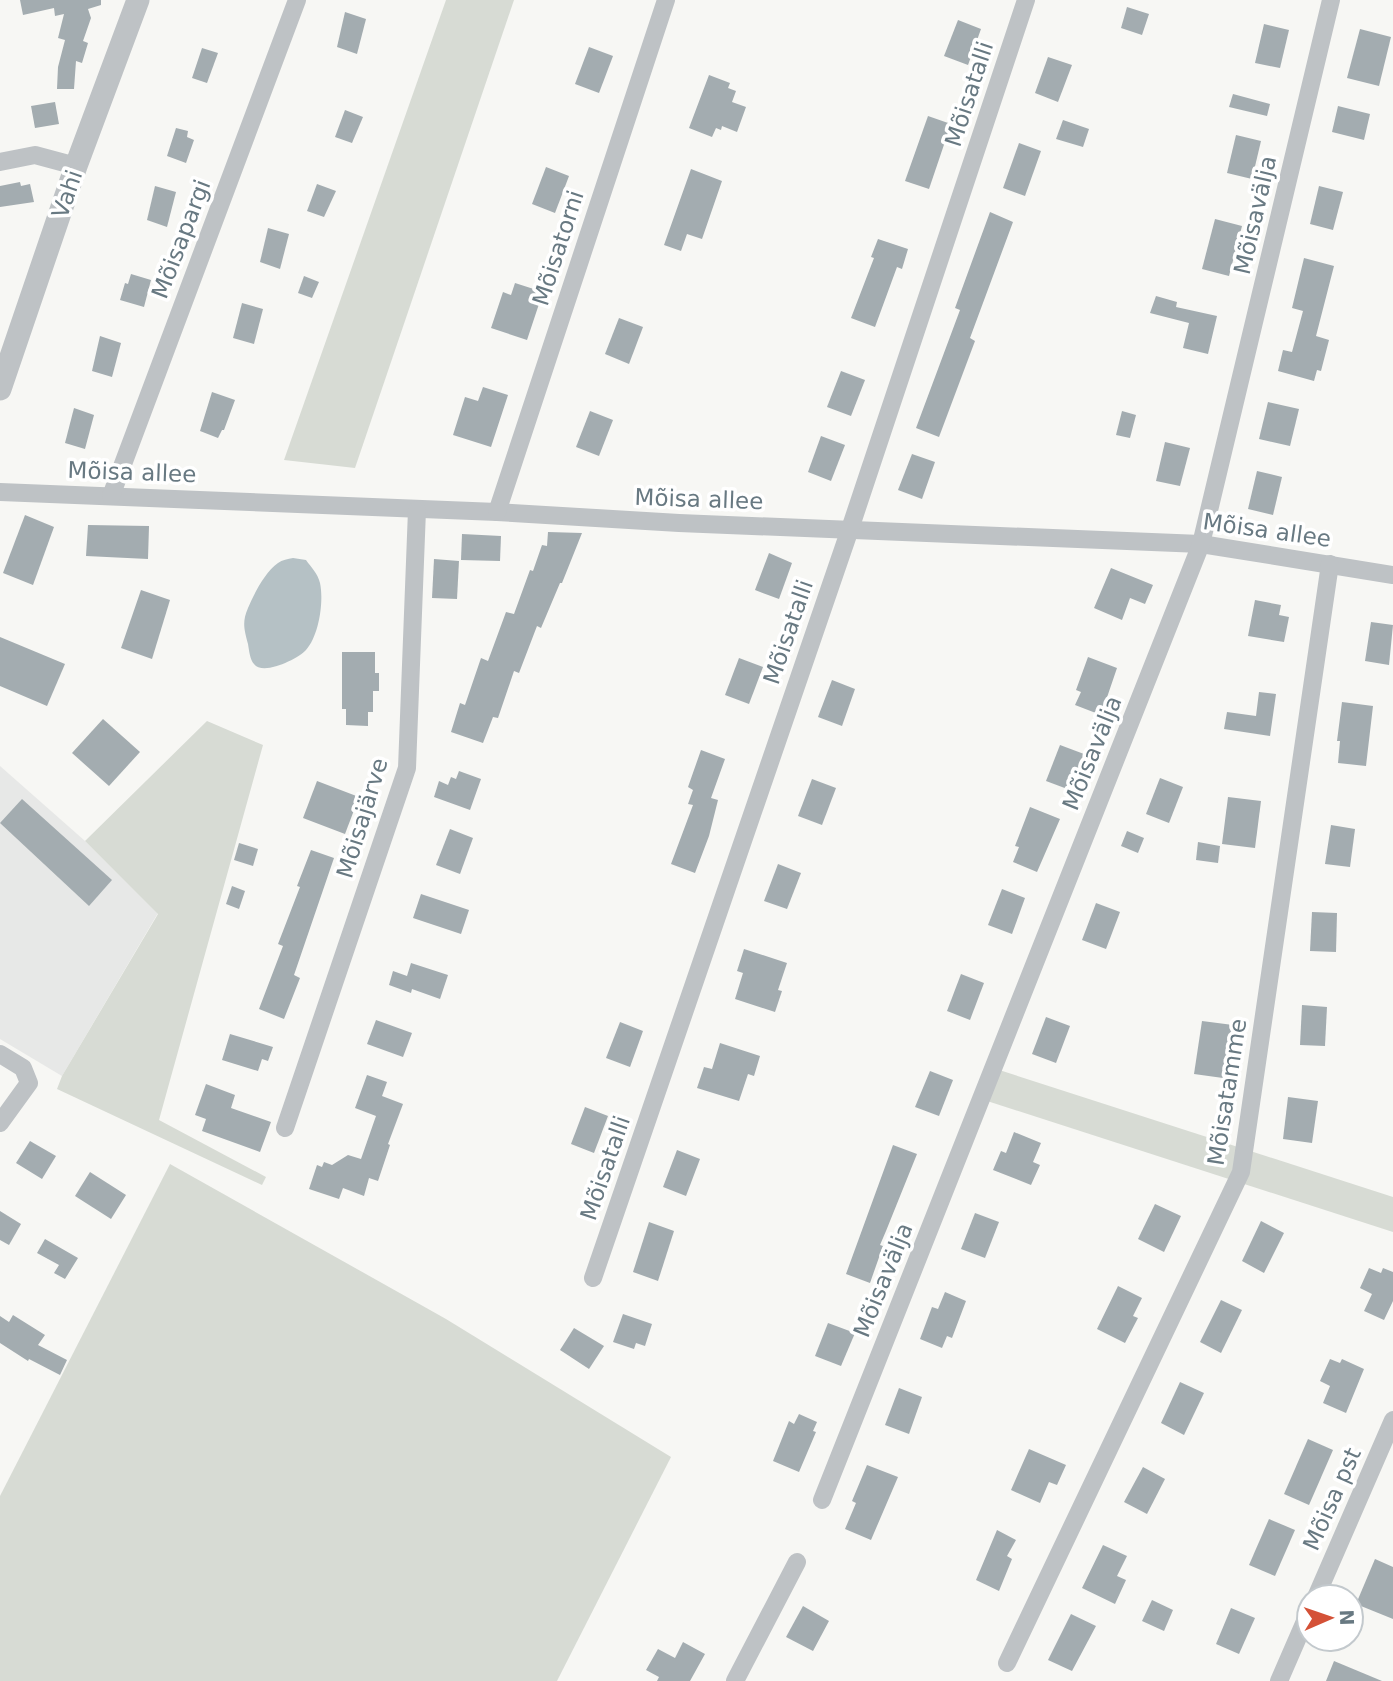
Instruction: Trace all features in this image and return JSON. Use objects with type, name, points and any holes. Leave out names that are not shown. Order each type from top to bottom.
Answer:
[{"type":"street","name":"Vahi","points":[[0,389],[76,166],[138,0]]},
{"type":"street","name":"Mõisapargi","points":[[111,496],[297,0]]},
{"type":"street","name":"Mõisatorni","points":[[497,512],[666,0]]},
{"type":"street","name":"Mõisatalli","points":[[593,1278],[850,529],[1026,0]]},
{"type":"street","name":"Mõisavälja","points":[[822,1500],[1201,544],[1331,0]]},
{"type":"street","points":[[0,162],[35,155],[76,166]]},
{"type":"street","name":"Mõisa allee","points":[[0,492],[1201,544],[1393,575]]},
{"type":"street","name":"Mõisajärve","points":[[285,1128],[407,768],[417,510]]},
{"type":"street","name":"Mõisatamme","points":[[1007,1663],[1241,1172],[1330,564]]},
{"type":"street","points":[[0,1054],[23,1068],[29,1083],[0,1123]]},
{"type":"street","name":"Mõisa pst","points":[[1322,1583],[1393,1420]]},
{"type":"street","points":[[735,1681],[797,1562]]},
{"type":"street","points":[[1279,1681],[1295,1644]]},
{"type":"shaded area","points":[[446,0],[514,0],[355,468],[284,460]]},
{"type":"shaded area","points":[[293,558],[306,560],[319,580],[321,599],[317,627],[310,644],[302,654],[280,665],[258,667],[250,655],[244,626],[246,613],[257,590],[273,567]]},
{"type":"shaded area","points":[[207,721],[263,745],[159,1120],[266,1177],[262,1185],[57,1089],[62,1076],[158,914],[85,841]]},
{"type":"shaded area","points":[[0,766],[85,841],[158,913],[62,1076],[0,1039]]},
{"type":"shaded area","points":[[993,1068],[1393,1197],[1393,1232],[981,1099]]},
{"type":"shaded area","points":[[170,1164],[446,1319],[671,1457],[557,1681],[0,1681],[0,1496]]},
{"type":"building","points":[[20,0],[101,0],[101,5],[88,9],[91,18],[83,41],[88,43],[82,63],[76,61],[74,89],[57,89],[58,67],[65,40],[58,38],[64,14],[55,16],[54,8],[23,15]]},
{"type":"building","points":[[1127,7],[1149,14],[1142,35],[1121,28]]},
{"type":"building","points":[[345,12],[366,19],[357,54],[337,47]]},
{"type":"building","points":[[958,20],[981,29],[968,65],[944,56]]},
{"type":"building","points":[[1264,24],[1289,30],[1280,68],[1255,63]]},
{"type":"building","points":[[1360,29],[1391,37],[1379,86],[1347,78]]},
{"type":"building","points":[[589,47],[613,56],[599,93],[575,84]]},
{"type":"building","points":[[202,48],[218,53],[207,83],[192,78]]},
{"type":"building","points":[[1048,57],[1072,65],[1058,102],[1035,93]]},
{"type":"building","points":[[709,75],[730,83],[728,88],[736,91],[732,102],[746,107],[737,132],[722,126],[721,130],[716,128],[712,137],[689,128]]},
{"type":"building","points":[[1233,94],[1270,104],[1267,116],[1229,107]]},
{"type":"building","points":[[55,102],[59,124],[35,128],[31,106]]},
{"type":"building","points":[[1338,106],[1370,114],[1364,140],[1332,132]]},
{"type":"building","points":[[345,110],[363,117],[352,143],[335,137]]},
{"type":"building","points":[[928,116],[951,124],[929,189],[905,181]]},
{"type":"building","points":[[1063,120],[1089,129],[1083,147],[1056,139]]},
{"type":"building","points":[[176,128],[188,131],[187,137],[194,140],[186,163],[167,156]]},
{"type":"building","points":[[1236,135],[1261,141],[1252,179],[1227,173]]},
{"type":"building","points":[[1019,143],[1041,151],[1025,196],[1003,188]]},
{"type":"building","points":[[546,167],[569,176],[555,213],[532,204]]},
{"type":"building","points":[[691,169],[722,181],[702,239],[687,234],[681,251],[664,245]]},
{"type":"building","points":[[20,182],[21,186],[30,184],[34,202],[0,207],[0,186]]},
{"type":"building","points":[[317,184],[336,191],[324,217],[307,211]]},
{"type":"building","points":[[155,186],[176,192],[167,227],[147,220]]},
{"type":"building","points":[[1319,186],[1343,192],[1333,230],[1310,224]]},
{"type":"building","points":[[990,212],[1013,222],[970,338],[975,341],[939,437],[916,428],[960,310],[955,308]]},
{"type":"building","points":[[1215,219],[1242,226],[1229,276],[1202,269]]},
{"type":"building","points":[[268,228],[289,234],[280,269],[260,262]]},
{"type":"building","points":[[878,239],[908,249],[902,269],[897,267],[875,327],[851,318],[874,258],[871,257]]},
{"type":"building","points":[[1304,258],[1334,266],[1316,336],[1329,340],[1321,371],[1317,370],[1314,381],[1278,371],[1283,350],[1292,352],[1303,311],[1292,308]]},
{"type":"building","points":[[131,274],[151,280],[144,307],[120,300]]},
{"type":"building","points":[[304,276],[319,282],[312,298],[298,293]]},
{"type":"building","points":[[515,283],[543,292],[527,340],[491,328],[503,292],[511,295]]},
{"type":"building","points":[[1156,296],[1177,302],[1176,307],[1217,316],[1208,354],[1183,348],[1189,323],[1150,313]]},
{"type":"building","points":[[242,303],[263,309],[254,344],[233,338]]},
{"type":"building","points":[[619,318],[643,327],[629,364],[605,354]]},
{"type":"building","points":[[100,336],[121,343],[112,377],[92,371]]},
{"type":"building","points":[[841,371],[865,380],[851,416],[827,407]]},
{"type":"building","points":[[483,387],[508,395],[491,447],[453,435],[465,397],[478,401]]},
{"type":"building","points":[[212,392],[235,400],[224,430],[218,438],[200,431]]},
{"type":"building","points":[[1268,402],[1299,409],[1290,446],[1259,439]]},
{"type":"building","points":[[74,408],[94,415],[85,449],[65,443]]},
{"type":"building","points":[[590,411],[613,420],[599,456],[576,447]]},
{"type":"building","points":[[1122,411],[1136,415],[1130,438],[1116,435]]},
{"type":"building","points":[[821,436],[845,445],[831,481],[808,472]]},
{"type":"building","points":[[1165,442],[1190,448],[1180,486],[1156,481]]},
{"type":"building","points":[[912,454],[935,462],[922,499],[898,490]]},
{"type":"building","points":[[1257,471],[1282,477],[1273,515],[1248,509]]},
{"type":"building","points":[[25,515],[54,527],[33,585],[3,573]]},
{"type":"building","points":[[88,525],[149,526],[148,559],[86,556]]},
{"type":"building","points":[[548,532],[582,533],[541,628],[537,626],[519,673],[514,671],[498,718],[493,717],[483,743],[451,732],[460,703],[465,705],[481,658],[488,661],[506,612],[514,614],[542,545],[547,546]]},
{"type":"building","points":[[462,534],[501,536],[500,561],[461,560]]},
{"type":"building","points":[[769,553],[792,563],[779,599],[755,590]]},
{"type":"building","points":[[434,559],[459,561],[457,599],[432,598]]},
{"type":"building","points":[[1111,568],[1153,585],[1145,604],[1130,598],[1122,620],[1094,608]]},
{"type":"building","points":[[141,590],[170,600],[152,659],[121,648]]},
{"type":"building","points":[[1255,600],[1281,605],[1279,615],[1289,617],[1284,642],[1248,636]]},
{"type":"building","points":[[1371,622],[1393,625],[1389,665],[1365,661]]},
{"type":"building","points":[[0,637],[65,664],[47,706],[0,686]]},
{"type":"building","points":[[342,652],[375,652],[375,673],[379,673],[379,691],[373,691],[373,712],[368,712],[368,726],[346,725],[346,709],[342,709]]},
{"type":"building","points":[[1088,657],[1117,668],[1101,715],[1075,705],[1081,692],[1076,690]]},
{"type":"building","points":[[739,658],[763,667],[749,704],[725,695]]},
{"type":"building","points":[[832,680],[855,689],[842,726],[818,717]]},
{"type":"building","points":[[1259,692],[1276,694],[1270,736],[1224,729],[1227,712],[1256,716]]},
{"type":"building","points":[[1342,702],[1373,706],[1366,766],[1338,763],[1340,741],[1337,741]]},
{"type":"building","points":[[103,719],[140,752],[109,786],[72,753]]},
{"type":"building","points":[[1060,745],[1084,754],[1070,790],[1046,781]]},
{"type":"building","points":[[701,750],[725,759],[711,798],[718,800],[709,836],[695,873],[671,864],[693,805],[688,804],[693,790],[688,787]]},
{"type":"building","points":[[459,771],[481,779],[470,810],[434,797],[439,781],[448,785],[451,777],[456,779]]},
{"type":"building","points":[[1160,778],[1183,787],[1169,823],[1146,814]]},
{"type":"building","points":[[812,779],[836,788],[822,825],[798,816]]},
{"type":"building","points":[[317,781],[359,797],[345,834],[303,818]]},
{"type":"building","points":[[1228,797],[1261,801],[1255,848],[1222,844]]},
{"type":"building","points":[[22,799],[112,880],[89,906],[0,823]]},
{"type":"building","points":[[1030,807],[1060,819],[1037,872],[1013,862],[1019,847],[1015,846]]},
{"type":"building","points":[[1331,825],[1355,829],[1350,867],[1325,864]]},
{"type":"building","points":[[450,829],[473,838],[460,874],[436,865]]},
{"type":"building","points":[[1127,831],[1144,838],[1138,853],[1121,846]]},
{"type":"building","points":[[1198,842],[1220,846],[1218,863],[1196,860]]},
{"type":"building","points":[[239,843],[258,849],[253,866],[234,860]]},
{"type":"building","points":[[311,850],[334,858],[294,975],[300,978],[284,1019],[259,1009],[283,946],[278,944]]},
{"type":"building","points":[[778,864],[801,873],[787,909],[764,901]]},
{"type":"building","points":[[232,886],[245,891],[239,909],[226,904]]},
{"type":"building","points":[[1002,889],[1025,898],[1012,934],[988,925]]},
{"type":"building","points":[[421,894],[469,910],[461,934],[413,918]]},
{"type":"building","points":[[1096,903],[1120,912],[1106,949],[1082,940]]},
{"type":"building","points":[[1312,912],[1337,913],[1336,952],[1310,951]]},
{"type":"building","points":[[744,949],[787,963],[778,990],[782,991],[775,1012],[735,999],[743,973],[737,971]]},
{"type":"building","points":[[411,963],[448,975],[440,999],[412,989],[411,993],[389,985],[393,971],[407,976]]},
{"type":"building","points":[[961,974],[984,983],[970,1020],[947,1011]]},
{"type":"building","points":[[1302,1005],[1327,1007],[1325,1046],[1300,1045]]},
{"type":"building","points":[[1046,1017],[1070,1026],[1056,1063],[1032,1054]]},
{"type":"building","points":[[376,1020],[412,1033],[403,1057],[367,1044]]},
{"type":"building","points":[[1202,1021],[1233,1025],[1223,1078],[1194,1074]]},
{"type":"building","points":[[620,1022],[643,1031],[630,1067],[606,1058]]},
{"type":"building","points":[[230,1034],[273,1047],[268,1061],[262,1059],[258,1071],[222,1060]]},
{"type":"building","points":[[720,1043],[760,1056],[754,1076],[748,1074],[739,1101],[697,1088],[704,1067],[712,1069]]},
{"type":"building","points":[[930,1071],[953,1080],[939,1116],[915,1107]]},
{"type":"building","points":[[367,1075],[387,1082],[382,1096],[403,1104],[378,1181],[369,1178],[364,1196],[343,1188],[339,1199],[309,1189],[317,1165],[322,1167],[324,1162],[332,1165],[348,1155],[361,1159],[376,1116],[355,1108]]},
{"type":"building","points":[[206,1084],[235,1095],[231,1108],[271,1122],[260,1152],[202,1131],[206,1119],[195,1115]]},
{"type":"building","points":[[1288,1097],[1318,1101],[1312,1143],[1283,1139]]},
{"type":"building","points":[[585,1107],[608,1116],[594,1153],[571,1144]]},
{"type":"building","points":[[1014,1132],[1041,1143],[1033,1162],[1040,1165],[1031,1185],[993,1170],[1001,1151],[1006,1153]]},
{"type":"building","points":[[30,1141],[56,1156],[42,1179],[16,1163]]},
{"type":"building","points":[[893,1145],[917,1154],[880,1245],[883,1246],[870,1283],[846,1274]]},
{"type":"building","points":[[677,1150],[700,1159],[686,1196],[663,1187]]},
{"type":"building","points":[[90,1172],[126,1195],[111,1219],[75,1196]]},
{"type":"building","points":[[1155,1204],[1181,1216],[1164,1252],[1138,1239]]},
{"type":"building","points":[[0,1211],[21,1224],[9,1245],[0,1240]]},
{"type":"building","points":[[975,1213],[999,1222],[985,1258],[961,1249]]},
{"type":"building","points":[[1261,1221],[1284,1233],[1264,1273],[1242,1261]]},
{"type":"building","points":[[649,1222],[674,1231],[658,1281],[633,1272]]},
{"type":"building","points":[[45,1239],[78,1258],[65,1279],[54,1273],[59,1265],[37,1253]]},
{"type":"building","points":[[1369,1268],[1381,1273],[1383,1268],[1393,1272],[1393,1301],[1384,1320],[1364,1311],[1372,1294],[1360,1288]]},
{"type":"building","points":[[1118,1286],[1142,1298],[1133,1316],[1138,1318],[1125,1343],[1097,1329]]},
{"type":"building","points":[[945,1292],[966,1301],[952,1338],[947,1336],[942,1348],[920,1339],[932,1307],[938,1309]]},
{"type":"building","points":[[1221,1300],[1242,1310],[1221,1353],[1200,1342]]},
{"type":"building","points":[[623,1314],[652,1324],[645,1346],[636,1343],[634,1349],[613,1342]]},
{"type":"building","points":[[13,1315],[45,1335],[38,1345],[67,1360],[60,1375],[29,1359],[28,1361],[0,1343],[0,1316],[9,1322]]},
{"type":"building","points":[[828,1323],[855,1333],[841,1366],[815,1356]]},
{"type":"building","points":[[574,1328],[604,1346],[589,1369],[560,1350]]},
{"type":"building","points":[[1330,1359],[1340,1363],[1342,1359],[1364,1369],[1346,1413],[1323,1403],[1330,1386],[1320,1381]]},
{"type":"building","points":[[1180,1382],[1204,1393],[1184,1435],[1161,1423]]},
{"type":"building","points":[[899,1388],[922,1397],[909,1434],[885,1425]]},
{"type":"building","points":[[799,1414],[817,1422],[813,1431],[816,1432],[799,1472],[773,1461],[789,1421],[794,1424]]},
{"type":"building","points":[[1308,1439],[1333,1450],[1309,1505],[1284,1494]]},
{"type":"building","points":[[1029,1449],[1066,1465],[1057,1485],[1049,1482],[1040,1503],[1011,1490]]},
{"type":"building","points":[[867,1465],[898,1477],[871,1540],[845,1529],[856,1503],[852,1501]]},
{"type":"building","points":[[1143,1467],[1165,1479],[1147,1514],[1124,1502]]},
{"type":"building","points":[[1269,1519],[1295,1530],[1275,1576],[1249,1565]]},
{"type":"building","points":[[997,1530],[1016,1540],[1007,1556],[1012,1559],[999,1591],[976,1580]]},
{"type":"building","points":[[1103,1545],[1127,1556],[1117,1576],[1126,1580],[1115,1604],[1082,1588]]},
{"type":"building","points":[[1375,1559],[1393,1567],[1393,1619],[1365,1608],[1365,1583]]},
{"type":"building","points":[[1152,1600],[1173,1610],[1164,1631],[1142,1621]]},
{"type":"building","points":[[803,1606],[829,1621],[813,1651],[786,1637]]},
{"type":"building","points":[[1231,1608],[1255,1618],[1239,1654],[1216,1644]]},
{"type":"building","points":[[1071,1614],[1096,1626],[1072,1671],[1048,1660]]},
{"type":"building","points":[[683,1642],[705,1654],[690,1681],[657,1681],[659,1677],[646,1670],[658,1649],[675,1658]]},
{"type":"building","points":[[1334,1661],[1382,1681],[1326,1681]]}]
